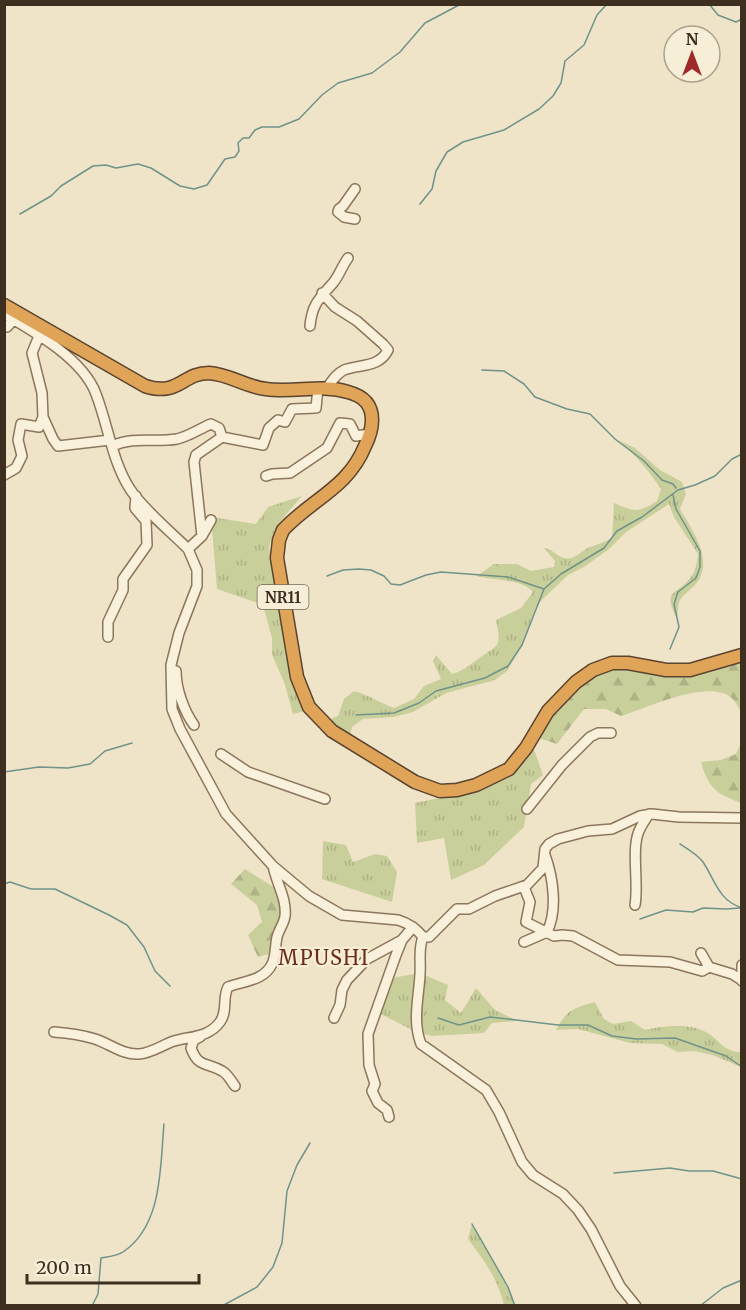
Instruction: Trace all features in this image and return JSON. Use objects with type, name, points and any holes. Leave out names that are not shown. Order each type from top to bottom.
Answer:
[{"type":"highway","name":"NR11","points":[[4,305],[145,386],[156,389],[174,388],[191,378],[209,373],[265,389],[322,388],[350,392],[366,400],[372,413],[370,434],[362,455],[338,486],[283,530],[279,540],[277,558],[297,677],[309,707],[332,730],[425,787],[440,791],[457,790],[476,785],[509,769],[526,748],[548,711],[576,682],[593,670],[612,663],[628,663],[666,670],[690,670],[741,655]]},
{"type":"street","points":[[355,189],[338,213],[355,219]]},
{"type":"street","points":[[310,326],[313,308],[322,293],[333,283],[348,258]]},
{"type":"street","points":[[202,536],[194,462],[196,455],[222,437],[263,445],[269,428],[278,420],[285,422],[292,409],[316,408],[322,388],[343,370],[377,362],[385,356],[388,350],[357,321],[335,307],[322,293]]},
{"type":"street","points":[[4,314],[39,336],[78,366],[96,392],[111,443],[130,490],[188,549],[197,570],[197,586],[179,633],[171,665],[172,709],[180,729],[226,814],[273,866],[309,896],[342,915],[398,920],[413,927],[423,937],[429,937],[457,909],[468,909],[524,886],[543,868],[549,844],[558,839],[588,831],[612,829],[648,814],[714,819],[741,818]]},
{"type":"street","points":[[4,327],[7,327],[14,319]]},
{"type":"street","points":[[39,336],[32,353],[42,393],[43,417],[58,447],[178,439],[211,424],[219,428],[222,437]]},
{"type":"street","points":[[4,475],[16,468],[22,456],[18,440],[21,424],[39,427],[43,417]]},
{"type":"street","points":[[266,476],[290,472],[327,448],[340,423],[350,424],[356,436],[370,434]]},
{"type":"street","points":[[108,637],[108,622],[123,590],[123,579],[147,545],[146,522],[135,508],[136,496]]},
{"type":"street","points":[[188,549],[202,536],[211,520]]},
{"type":"street","points":[[176,648],[176,678],[187,714],[194,725]]},
{"type":"street","points":[[527,809],[562,765],[590,736],[598,733],[611,733]]},
{"type":"street","points":[[221,754],[248,772],[325,799]]},
{"type":"street","points":[[635,905],[636,845],[638,833],[648,814]]},
{"type":"street","points":[[524,942],[547,932],[551,920],[553,900],[545,853]]},
{"type":"street","points":[[235,1086],[224,1071],[198,1061],[191,1048],[194,1040],[212,1031],[221,1021],[225,1011],[225,992],[228,987],[252,981],[264,974],[272,964],[277,935],[283,926],[286,913],[273,866]]},
{"type":"street","points":[[524,886],[530,902],[526,922],[554,936],[573,936],[618,960],[670,962],[702,971],[709,967]]},
{"type":"street","points":[[334,1018],[347,980],[366,959],[402,939],[413,927]]},
{"type":"street","points":[[423,937],[420,944],[420,973],[416,1007],[416,1032],[421,1044],[486,1090],[522,1162],[532,1174],[563,1194],[578,1210],[591,1229],[620,1286],[636,1305]]},
{"type":"street","points":[[389,1117],[387,1110],[378,1103],[372,1090],[375,1084],[369,1065],[368,1034],[402,939]]},
{"type":"street","points":[[701,953],[709,967],[732,974],[741,980]]},
{"type":"street","points":[[741,965],[741,980]]},
{"type":"street","points":[[54,1032],[93,1039],[121,1051],[135,1054],[151,1051],[174,1041],[200,1037]]},
{"type":"green space","points":[[615,439],[635,448],[660,470],[682,482],[686,494],[680,509],[696,537],[703,558],[703,568],[700,578],[680,600],[677,619],[671,603],[672,594],[693,574],[698,554],[674,517],[669,504],[626,532],[609,549],[584,567],[568,575],[537,605],[522,645],[507,671],[495,680],[446,693],[413,712],[393,717],[363,719],[352,727],[350,739],[323,722],[338,716],[344,699],[354,691],[394,708],[414,699],[424,686],[441,679],[433,661],[436,655],[452,674],[466,668],[494,648],[499,636],[496,620],[521,608],[533,592],[528,587],[514,582],[477,576],[494,564],[517,564],[531,571],[554,567],[555,561],[544,548],[568,559],[612,538],[614,503],[636,510],[657,501],[661,489],[641,462]]},
{"type":"green space","points":[[302,496],[278,525],[269,547],[289,660],[305,711],[293,714],[284,682],[272,655],[272,638],[263,605],[217,589],[211,517],[256,524],[268,507]]},
{"type":"green space","points":[[741,653],[741,712],[734,700],[726,694],[711,691],[698,692],[671,698],[621,716],[606,709],[584,709],[557,744],[529,735],[592,667],[668,669]]},
{"type":"green space","points":[[529,735],[543,775],[531,784],[524,827],[484,865],[451,880],[444,838],[417,843],[415,803],[439,798],[438,786],[468,782],[497,771],[513,759]]},
{"type":"green space","points":[[741,743],[741,803],[720,793],[710,784],[701,762],[721,760],[736,754]]},
{"type":"green space","points":[[323,841],[346,845],[353,862],[375,854],[387,856],[397,872],[392,902],[322,879]]},
{"type":"green space","points":[[245,869],[280,891],[284,902],[275,952],[258,957],[248,935],[262,922],[257,905],[231,884]]},
{"type":"green space","points":[[420,973],[448,985],[445,1000],[461,1013],[476,988],[495,1010],[518,1021],[492,1023],[484,1033],[432,1036],[416,1032],[375,1011],[386,979]]},
{"type":"green space","points":[[595,1002],[604,1019],[613,1024],[631,1021],[645,1030],[684,1026],[706,1032],[725,1048],[741,1052],[741,1067],[712,1055],[694,1051],[678,1052],[662,1044],[630,1043],[578,1029],[556,1030],[564,1017],[572,1010]]},
{"type":"green space","points":[[472,1224],[508,1287],[515,1305],[504,1305],[494,1278],[468,1239]]},
{"type":"waterway","points":[[20,214],[51,196],[61,186],[93,166],[106,165],[116,168],[138,164],[151,168],[180,186],[194,189],[207,185],[225,159],[235,157],[239,151],[238,143],[243,138],[249,138],[255,130],[262,127],[279,127],[299,119],[322,95],[338,83],[372,73],[400,52],[425,23],[461,4]]},
{"type":"waterway","points":[[420,204],[432,189],[436,171],[447,152],[463,142],[504,130],[539,109],[553,96],[561,83],[565,61],[584,45],[597,15],[607,4]]},
{"type":"waterway","points":[[709,4],[718,15],[736,22],[742,19]]},
{"type":"waterway","points":[[482,370],[504,371],[524,384],[535,397],[567,409],[590,414],[615,439],[644,461],[662,480],[673,484],[676,488]]},
{"type":"waterway","points":[[356,715],[394,713],[419,703],[436,691],[485,678],[508,666],[522,645],[544,589],[561,574],[604,548],[617,531],[642,517],[678,490],[715,476],[732,459],[742,454]]},
{"type":"waterway","points":[[670,649],[679,627],[674,604],[678,592],[696,578],[700,567],[700,551],[676,509],[673,495]]},
{"type":"waterway","points":[[327,576],[343,570],[371,570],[384,576],[391,584],[400,585],[441,572],[508,577],[544,589]]},
{"type":"waterway","points":[[4,772],[39,767],[68,768],[90,764],[105,751],[132,743]]},
{"type":"waterway","points":[[680,844],[701,859],[722,895],[742,908]]},
{"type":"waterway","points":[[4,884],[10,882],[31,889],[55,889],[127,925],[144,947],[155,971],[170,986]]},
{"type":"waterway","points":[[640,919],[666,910],[693,912],[703,908],[740,908]]},
{"type":"waterway","points":[[438,1018],[459,1025],[490,1017],[558,1025],[588,1025],[612,1036],[636,1039],[675,1038],[726,1056],[742,1067]]},
{"type":"waterway","points":[[92,1306],[98,1294],[101,1258],[123,1252],[136,1241],[146,1227],[157,1194],[164,1124]]},
{"type":"waterway","points":[[222,1306],[257,1287],[273,1267],[282,1243],[287,1191],[297,1165],[310,1143]]},
{"type":"waterway","points":[[614,1173],[670,1168],[713,1171],[742,1179]]},
{"type":"waterway","points":[[472,1224],[508,1287],[515,1306]]},
{"type":"waterway","points":[[700,1306],[723,1288],[742,1280]]},
{"type":"district","name":"MPUSHI","points":[[324,957]]}]
